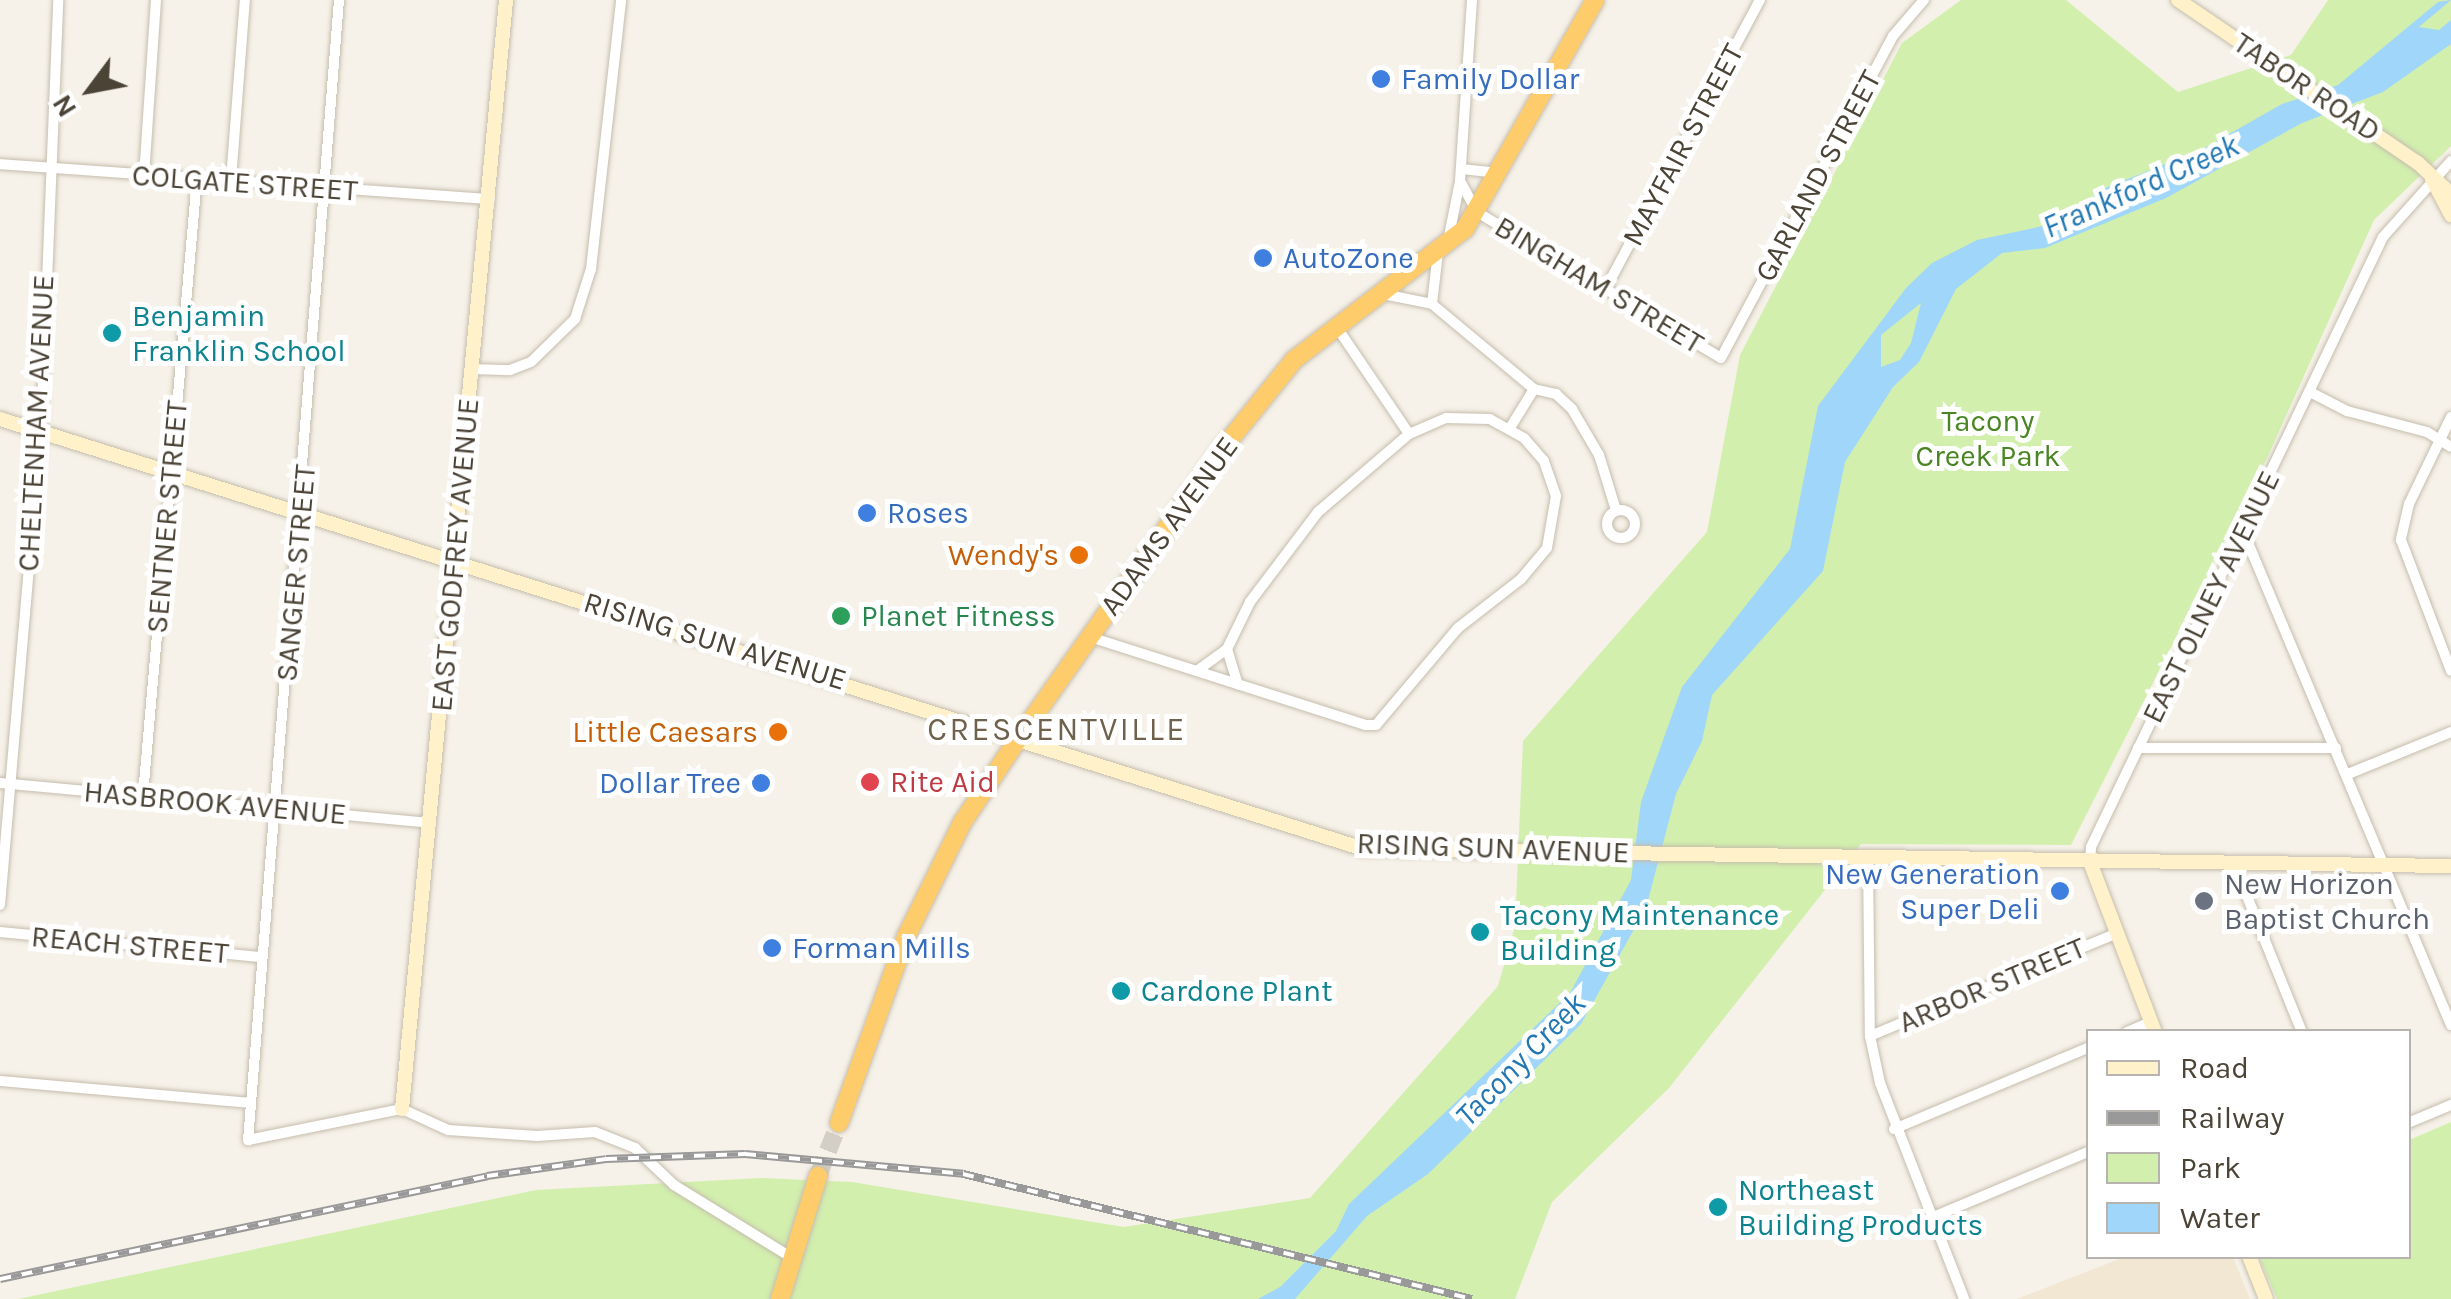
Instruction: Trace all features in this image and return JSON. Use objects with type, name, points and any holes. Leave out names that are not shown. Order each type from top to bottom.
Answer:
[{"type":"highway","name":"ADAMS AVENUE","points":[[839,1123],[914,921],[962,823],[1020,736],[1262,398],[1336,326],[1443,245],[1477,212],[1596,0]]},
{"type":"highway","points":[[780,1299],[818,1176]]},
{"type":"main road","name":"EAST GODFREY AVENUE","points":[[402,1109],[506,0]]},
{"type":"main road","name":"TABOR ROAD","points":[[2178,0],[2366,128],[2451,194]]},
{"type":"main road","points":[[2432,179],[2451,215]]},
{"type":"main road","name":"RISING SUN AVENUE","points":[[0,419],[1020,736],[1364,849],[2451,866]]},
{"type":"main road","points":[[2090,862],[2153,1026]]},
{"type":"main road","points":[[2249,1259],[2266,1299]]},
{"type":"street","name":"CHELTENHAM AVENUE","points":[[0,905],[5,784],[41,430],[48,168],[58,0]]},
{"type":"street","points":[[144,176],[156,0]]},
{"type":"street","points":[[231,180],[244,0]]},
{"type":"street","name":"SANGER STREET","points":[[338,0],[302,512],[260,957],[249,1103],[251,1144],[402,1109]]},
{"type":"street","points":[[472,369],[510,370],[531,362],[575,319],[591,268],[620,0]]},
{"type":"street","points":[[1432,304],[1460,175],[1472,0]]},
{"type":"street","name":"MAYFAIR STREET","points":[[1605,290],[1760,0]]},
{"type":"street","name":"GARLAND STREET","points":[[1720,358],[1894,36],[1924,0]]},
{"type":"street","points":[[2432,179],[2451,161]]},
{"type":"street","name":"COLGATE STREET","points":[[0,164],[327,190],[490,198]]},
{"type":"street","points":[[1460,175],[1498,173]]},
{"type":"street","points":[[1460,175],[1477,212]]},
{"type":"street","name":"SENTNER STREET","points":[[143,795],[197,178]]},
{"type":"street","name":"EAST OLNEY AVENUE","points":[[2090,862],[2138,748],[2382,236],[2432,179]]},
{"type":"street","name":"BINGHAM STREET","points":[[1477,212],[1720,358]]},
{"type":"street","points":[[1377,294],[1432,304],[1534,389],[1556,394],[1584,425],[1616,510]]},
{"type":"street","points":[[1336,326],[1410,434]]},
{"type":"street","points":[[1510,428],[1534,389]]},
{"type":"street","points":[[2310,392],[2440,440],[2451,448]]},
{"type":"street","points":[[1089,637],[1238,684],[1376,725],[1458,628],[1534,567],[1547,548],[1556,514],[1544,461],[1510,428],[1462,416],[1410,434],[1358,474],[1292,542],[1227,648],[1197,671]]},
{"type":"street","points":[[2451,417],[2408,504],[2401,540],[2451,671]]},
{"type":"street","points":[[2242,531],[2451,1025]]},
{"type":"street","points":[[1227,648],[1238,684]]},
{"type":"street","points":[[2348,774],[2451,732]]},
{"type":"street","points":[[2138,748],[2336,748]]},
{"type":"street","name":"HASBROOK AVENUE","points":[[5,784],[430,823]]},
{"type":"street","points":[[1868,858],[1870,1036],[1894,1130],[1964,1299]]},
{"type":"street","points":[[2234,864],[2301,1029]]},
{"type":"street","name":"REACH STREET","points":[[0,932],[260,957]]},
{"type":"street","name":"ARBOR STREET","points":[[1870,1036],[2115,934]]},
{"type":"street","points":[[1894,1130],[2086,1049]]},
{"type":"street","points":[[0,1081],[249,1103]]},
{"type":"street","points":[[2411,1121],[2451,1104]]},
{"type":"street","points":[[402,1109],[448,1130],[537,1136],[595,1132],[618,1138],[674,1185],[792,1258]]},
{"type":"street","points":[[1931,1218],[2086,1153]]},
{"type":"shaded area","points":[[2119,1259],[2234,1259],[2250,1299],[2017,1299]]},
{"type":"green space","name":"Tacony Creek Park","points":[[1961,0],[2066,0],[2178,92],[2291,55],[2328,0],[2451,0],[2451,146],[2374,220],[2267,458],[2071,845],[1861,844],[1669,1088],[1552,1202],[1515,1299],[18,1299],[536,1190],[761,1178],[852,1182],[1124,1227],[1310,1198],[1498,986],[1515,926],[1523,741],[1707,532],[1740,355],[1902,43]]},
{"type":"green space","points":[[2451,1122],[2451,1299],[2277,1299],[2260,1259],[2411,1259],[2411,1139]]},
{"type":"water","points":[[2451,0],[2419,27],[2439,30],[2451,20],[2451,44],[2383,92],[2302,123],[2166,198],[2045,248],[2002,253],[1956,289],[1919,362],[1893,387],[1845,462],[1823,571],[1712,695],[1702,741],[1676,794],[1646,908],[1581,1024],[1428,1174],[1367,1216],[1295,1299],[1258,1299],[1280,1287],[1336,1231],[1349,1204],[1570,993],[1631,880],[1641,802],[1682,687],[1790,549],[1818,406],[1906,288],[1932,263],[1977,240],[2057,223],[2105,188],[2201,150],[2282,104],[2338,85],[2438,2]],"holes":[[[1921,303],[1911,343],[1900,360],[1881,367],[1881,335]]]},
{"type":"tunnel","points":[[818,1176],[839,1123]]},
{"type":"railway","points":[[0,1279],[487,1176],[606,1159],[745,1154],[963,1174],[1472,1299]]},
{"type":"place","name":"Family Dollar","points":[[1381,79]]},
{"type":"place","name":"AutoZone","points":[[1263,258]]},
{"type":"place","name":"Benjamin Franklin School","points":[[112,333]]},
{"type":"place","name":"Roses","points":[[867,513]]},
{"type":"place","name":"Wendy's","points":[[1079,555]]},
{"type":"place","name":"Planet Fitness","points":[[841,616]]},
{"type":"place","name":"Little Caesars","points":[[778,732]]},
{"type":"place","name":"Rite Aid","points":[[870,782]]},
{"type":"place","name":"Dollar Tree","points":[[761,783]]},
{"type":"place","name":"New Generation Super Deli","points":[[2060,891]]},
{"type":"place","name":"New Horizon Baptist Church","points":[[2204,901]]},
{"type":"place","name":"Tacony Maintenance Building","points":[[1480,932]]},
{"type":"place","name":"Forman Mills","points":[[772,948]]},
{"type":"place","name":"Cardone Plant","points":[[1121,991]]},
{"type":"place","name":"Northeast Building Products","points":[[1718,1207]]},
{"type":"district","name":"CRESCENTVILLE","points":[[1057,730]]},
{"type":"water label","name":"Frankford Creek","points":[[2141,187]]},
{"type":"water label","name":"Tacony Creek","points":[[1521,1060]]}]
